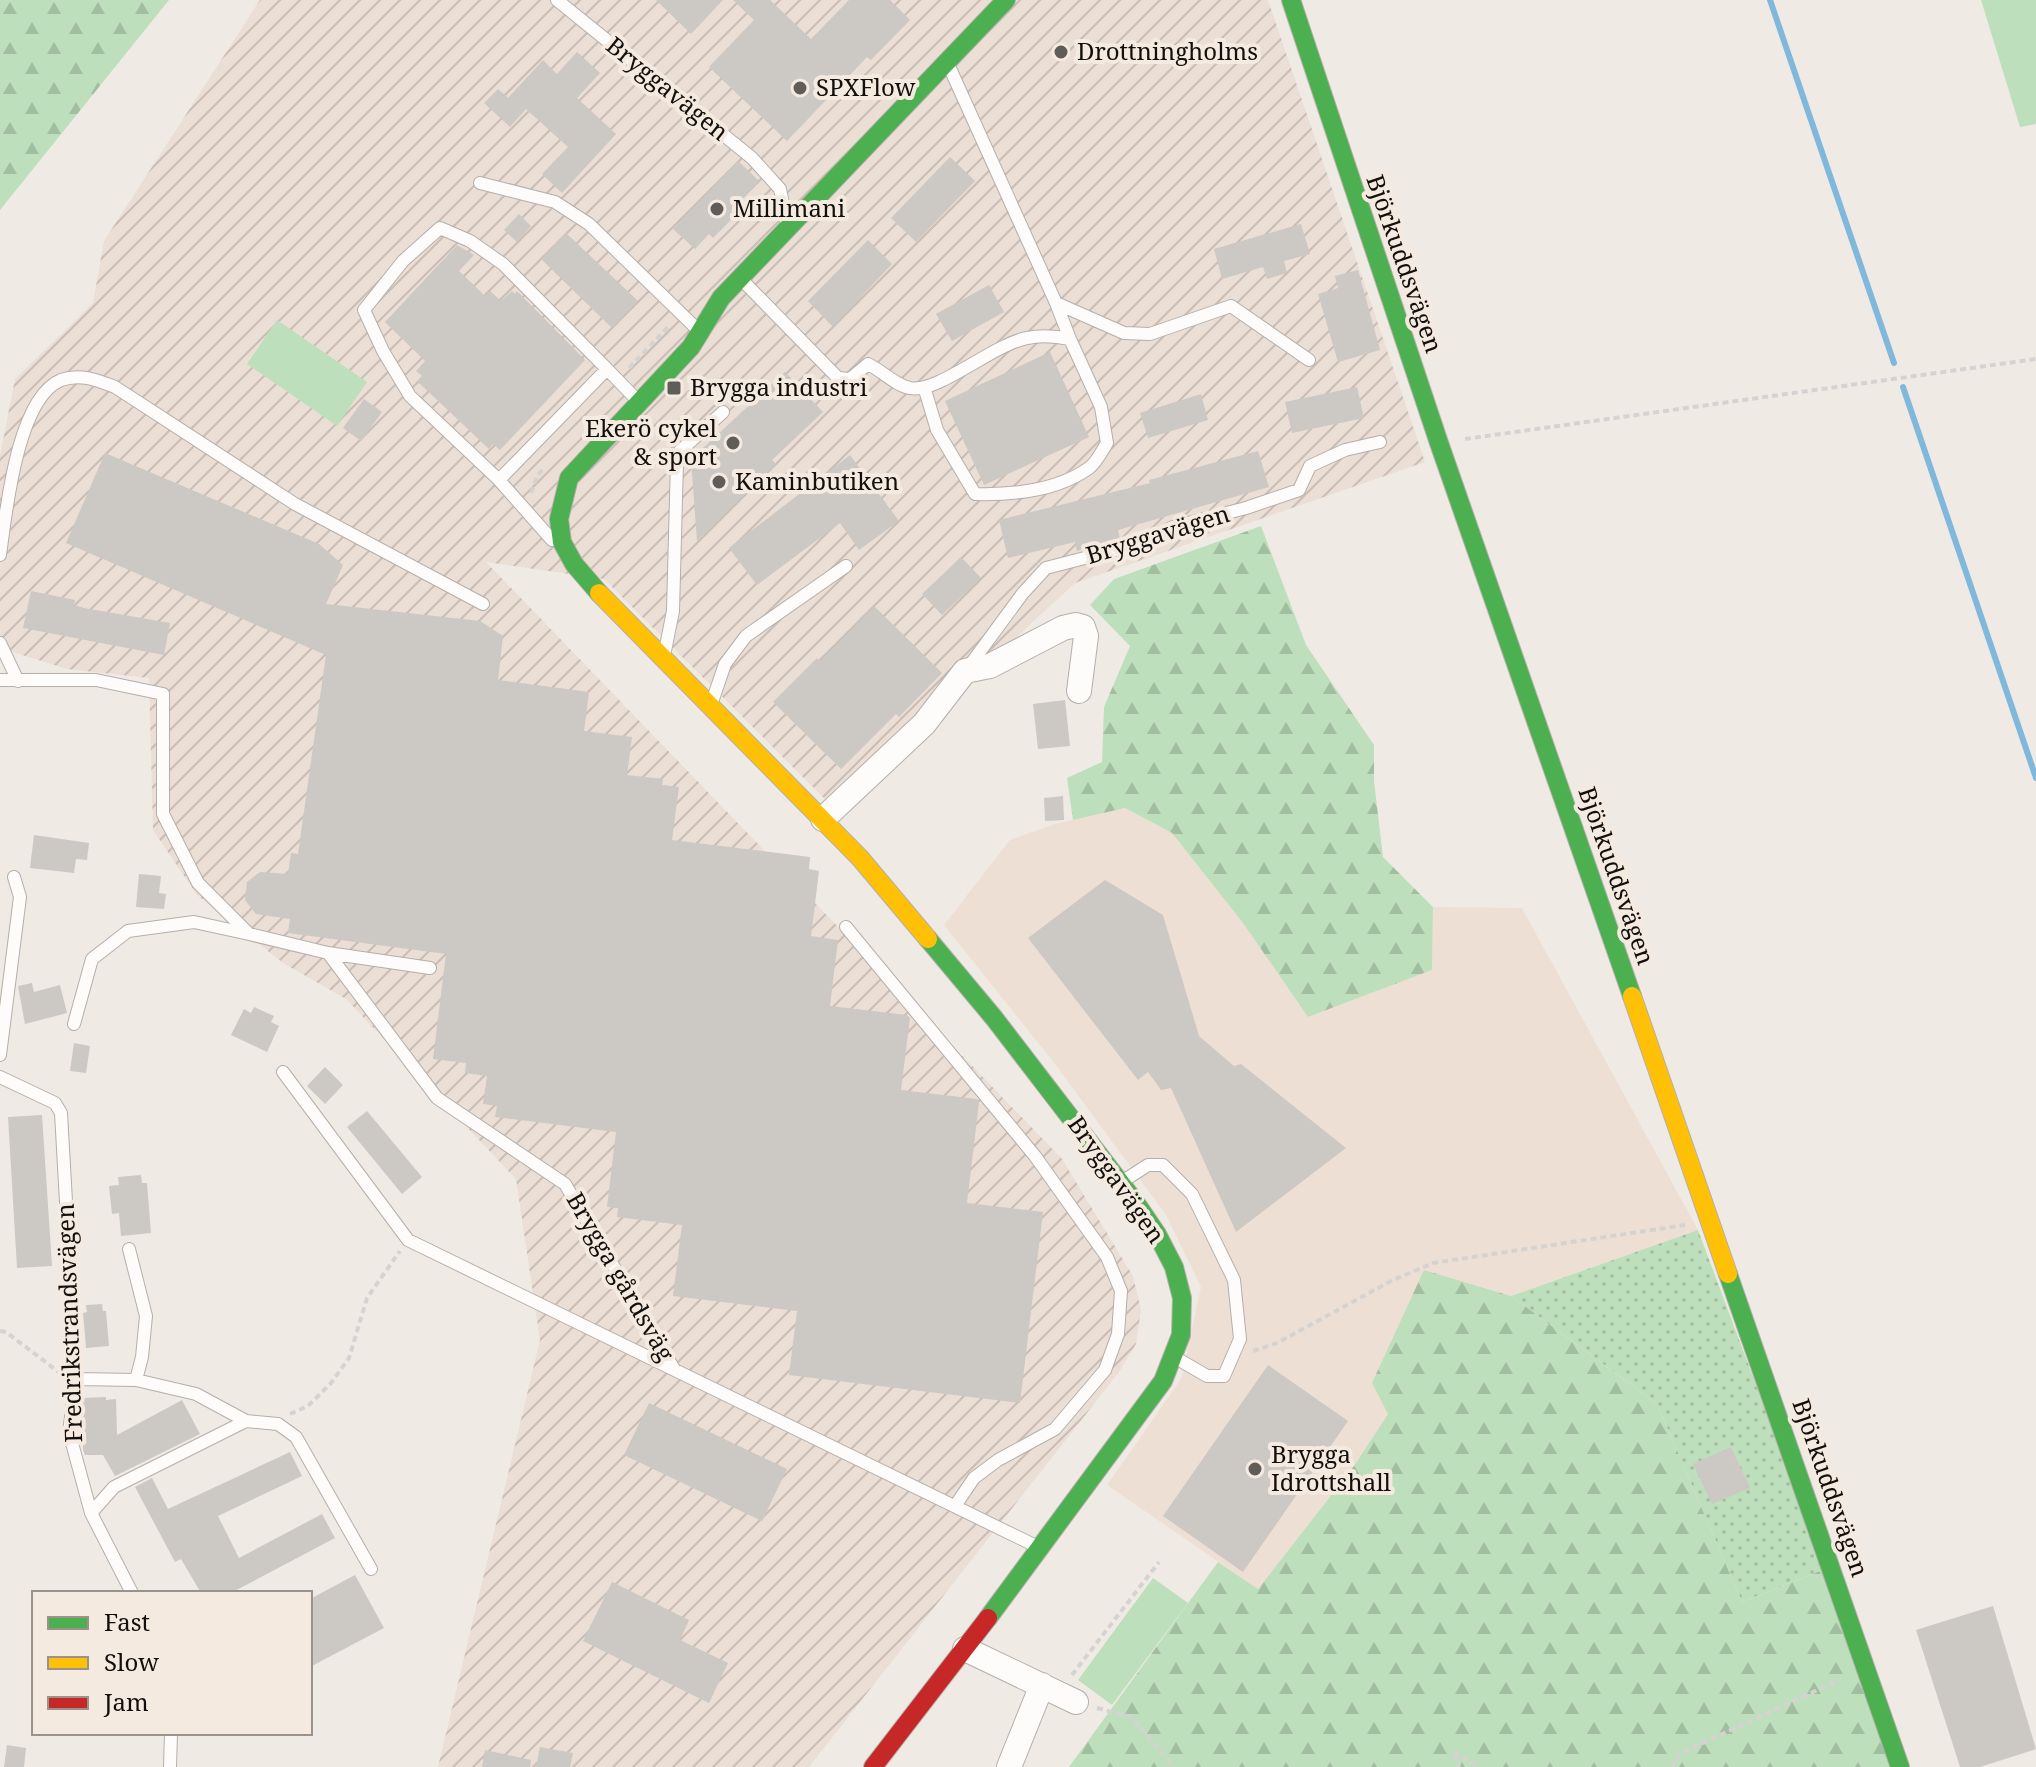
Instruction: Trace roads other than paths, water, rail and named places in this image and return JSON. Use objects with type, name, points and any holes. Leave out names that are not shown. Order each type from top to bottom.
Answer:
[{"type":"main road","name":"Björkuddsvägen","points":[[1291,0],[1439,443],[1900,1767]]},
{"type":"main road","points":[[567,556],[560,536],[559,518],[569,478],[691,347],[721,298],[947,61],[997,3]]},
{"type":"main road","name":"Bryggavägen","points":[[567,556],[860,858],[994,1018],[1157,1234],[1174,1267],[1182,1298],[1183,1319],[1163,1381],[965,1649],[873,1767]]},
{"type":"street","points":[[965,671],[990,666],[1063,628],[1076,625],[1083,627],[1086,636],[1079,691]]},
{"type":"street","name":"Bryggavägen","points":[[823,819],[924,724],[965,671]]},
{"type":"street","points":[[965,1649],[1059,1693],[1009,1767]]},
{"type":"lane","name":"Bryggavägen","points":[[557,0],[752,158],[780,189],[787,227]]},
{"type":"lane","points":[[925,390],[937,430],[975,494],[1010,495],[1050,487],[1090,467],[1107,443],[1101,407],[947,61]]},
{"type":"lane","points":[[480,183],[555,202],[589,224],[700,332]]},
{"type":"lane","name":"Bryggavägen","points":[[567,556],[499,480],[410,396],[383,351],[364,310],[403,261],[440,228],[470,241],[503,264],[639,402]]},
{"type":"lane","points":[[740,278],[838,378],[850,379],[868,364],[906,388],[925,390],[970,363],[1024,338],[1049,335],[1070,339]]},
{"type":"lane","points":[[1056,303],[1124,333],[1150,334],[1231,306],[1309,360]]},
{"type":"lane","points":[[499,480],[607,369]]},
{"type":"lane","points":[[0,555],[17,454],[33,406],[45,390],[60,380],[89,377],[115,387],[295,504],[483,604]]},
{"type":"lane","points":[[664,658],[673,611],[677,461],[680,451],[723,412]]},
{"type":"lane","name":"Bryggavägen","points":[[965,671],[1023,593],[1046,568],[1135,545],[1173,527],[1299,490],[1310,466],[1345,450],[1380,442]]},
{"type":"lane","points":[[710,705],[725,664],[746,636],[846,566]]},
{"type":"lane","points":[[0,643],[18,681]]},
{"type":"lane","points":[[0,680],[96,680],[163,694],[163,814],[198,883],[249,934]]},
{"type":"lane","points":[[0,1055],[20,897],[14,877]]},
{"type":"lane","points":[[74,1024],[92,959],[128,931],[194,922],[328,953],[430,968]]},
{"type":"lane","points":[[846,927],[1035,1156],[1107,1257],[1121,1291],[1118,1334],[1105,1370],[1055,1429],[974,1478],[955,1506]]},
{"type":"lane","name":"Brygga gårdsväg","points":[[328,953],[437,1098],[565,1184],[674,1369]]},
{"type":"lane","name":"Brygga gårdsväg","points":[[283,1072],[408,1240],[1038,1548]]},
{"type":"lane","name":"Fredrikstrandsvägen","points":[[0,1077],[55,1103],[61,1113],[76,1379],[69,1432],[91,1513],[131,1591]]},
{"type":"lane","points":[[1121,1183],[1148,1165],[1163,1165],[1192,1194],[1234,1280],[1240,1339],[1224,1376],[1207,1376],[1173,1357]]},
{"type":"lane","points":[[129,1249],[146,1316],[136,1380]]},
{"type":"lane","points":[[76,1379],[136,1380],[196,1394],[246,1421],[278,1424],[296,1437],[371,1569]]},
{"type":"lane","points":[[91,1513],[114,1487],[246,1421]]},
{"type":"lane","points":[[170,1767],[171,1735]]},
{"type":"waterway","points":[[1770,0],[1894,363]]},
{"type":"waterway","points":[[1903,387],[2036,778]]},
{"type":"place","name":"Drottningholms","points":[[1061,52]]},
{"type":"place","name":"SPXFlow","points":[[800,88]]},
{"type":"place","name":"Millimani","points":[[717,209]]},
{"type":"place","name":"Brygga industri","points":[[674,388]]},
{"type":"place","name":"Ekerö cykel & sport","points":[[733,443]]},
{"type":"place","name":"Kaminbutiken","points":[[719,482]]},
{"type":"place","name":"Brygga Idrottshall","points":[[1255,1469]]}]
